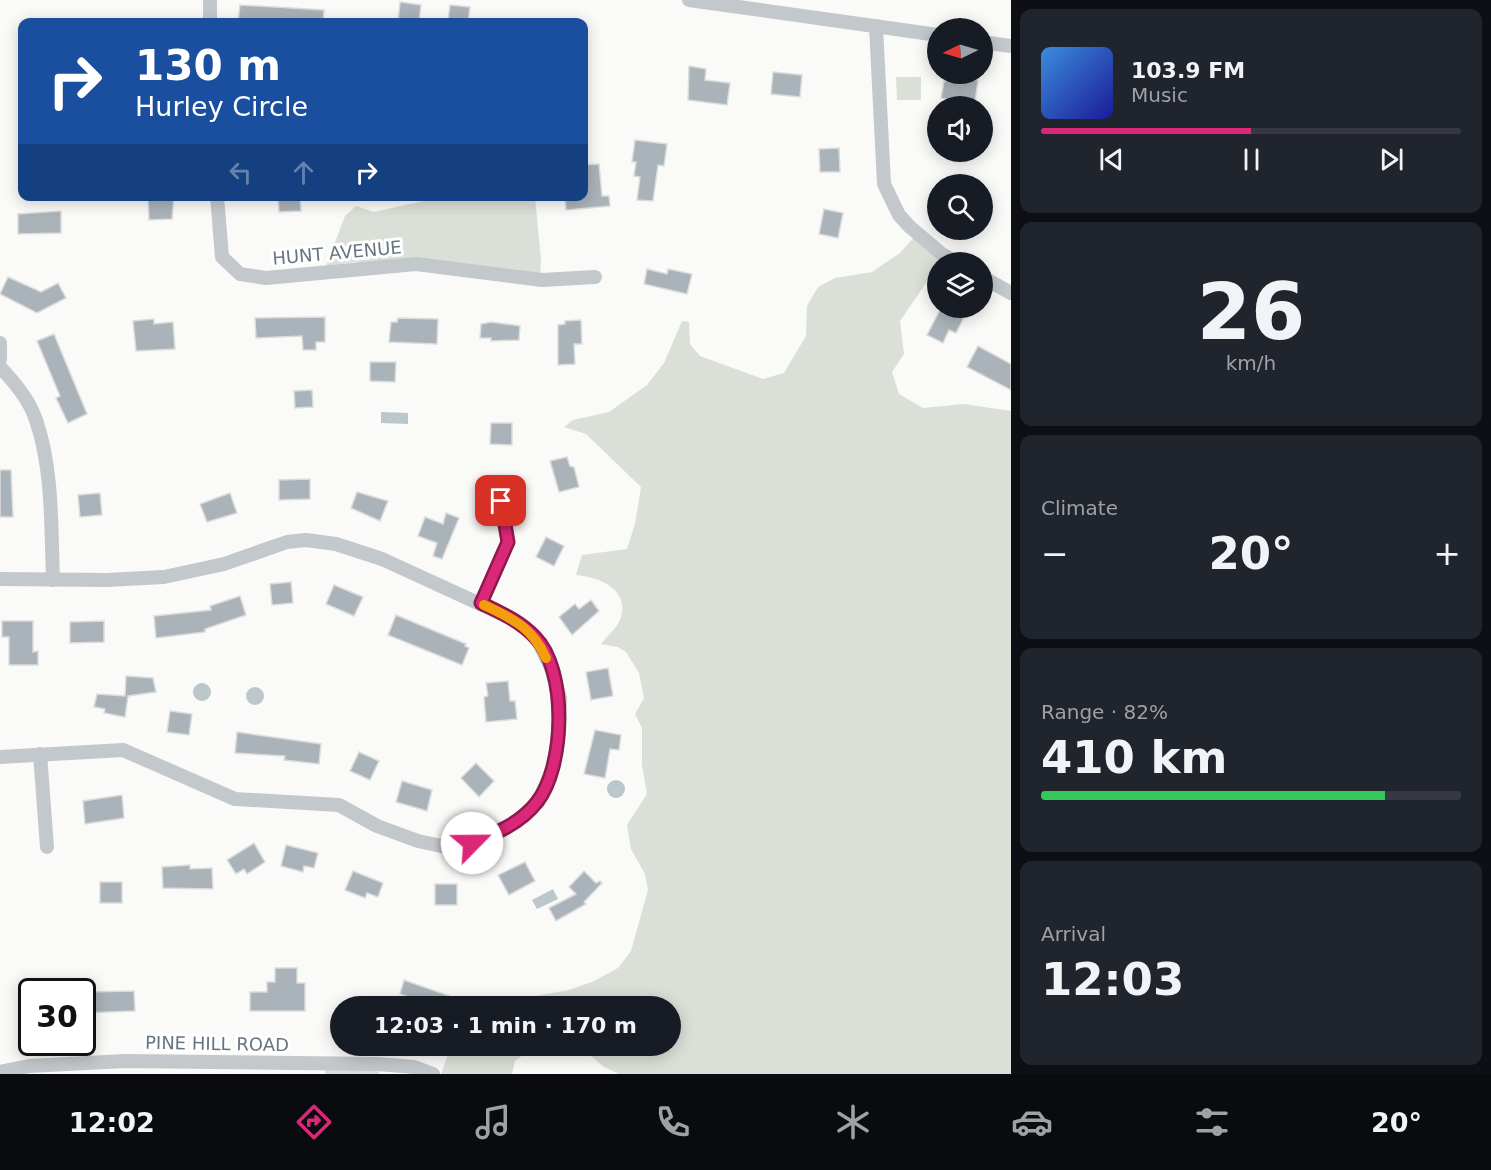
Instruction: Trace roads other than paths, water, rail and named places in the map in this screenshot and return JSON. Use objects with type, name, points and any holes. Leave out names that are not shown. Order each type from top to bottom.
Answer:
[{"type":"street","points":[[210,0],[210,18]]},
{"type":"street","points":[[688,0],[927,33]]},
{"type":"street","points":[[876,26],[884,184],[899,215],[915,232],[942,252]]},
{"type":"street","points":[[993,44],[1011,46]]},
{"type":"street","name":"HUNT AVENUE","points":[[217,201],[222,257],[240,274],[266,278],[416,264],[542,280],[595,277]]},
{"type":"street","points":[[993,283],[1011,293]]},
{"type":"street","points":[[0,343],[0,359]]},
{"type":"street","points":[[0,367],[18,387],[36,418],[45,453],[53,580]]},
{"type":"street","points":[[481,603],[508,542],[501,501]]},
{"type":"street","points":[[0,579],[107,580],[190,573],[277,544],[306,540],[336,544],[382,559],[515,620],[537,639],[551,668],[560,698],[559,731],[553,769],[538,802],[515,823],[454,849],[397,833],[339,805],[235,799],[123,750],[0,757]]},
{"type":"street","points":[[40,754],[48,847]]},
{"type":"street","name":"PINE HILL ROAD","points":[[0,1072],[29,1066],[125,1061],[378,1064],[414,1067],[433,1074]]}]
